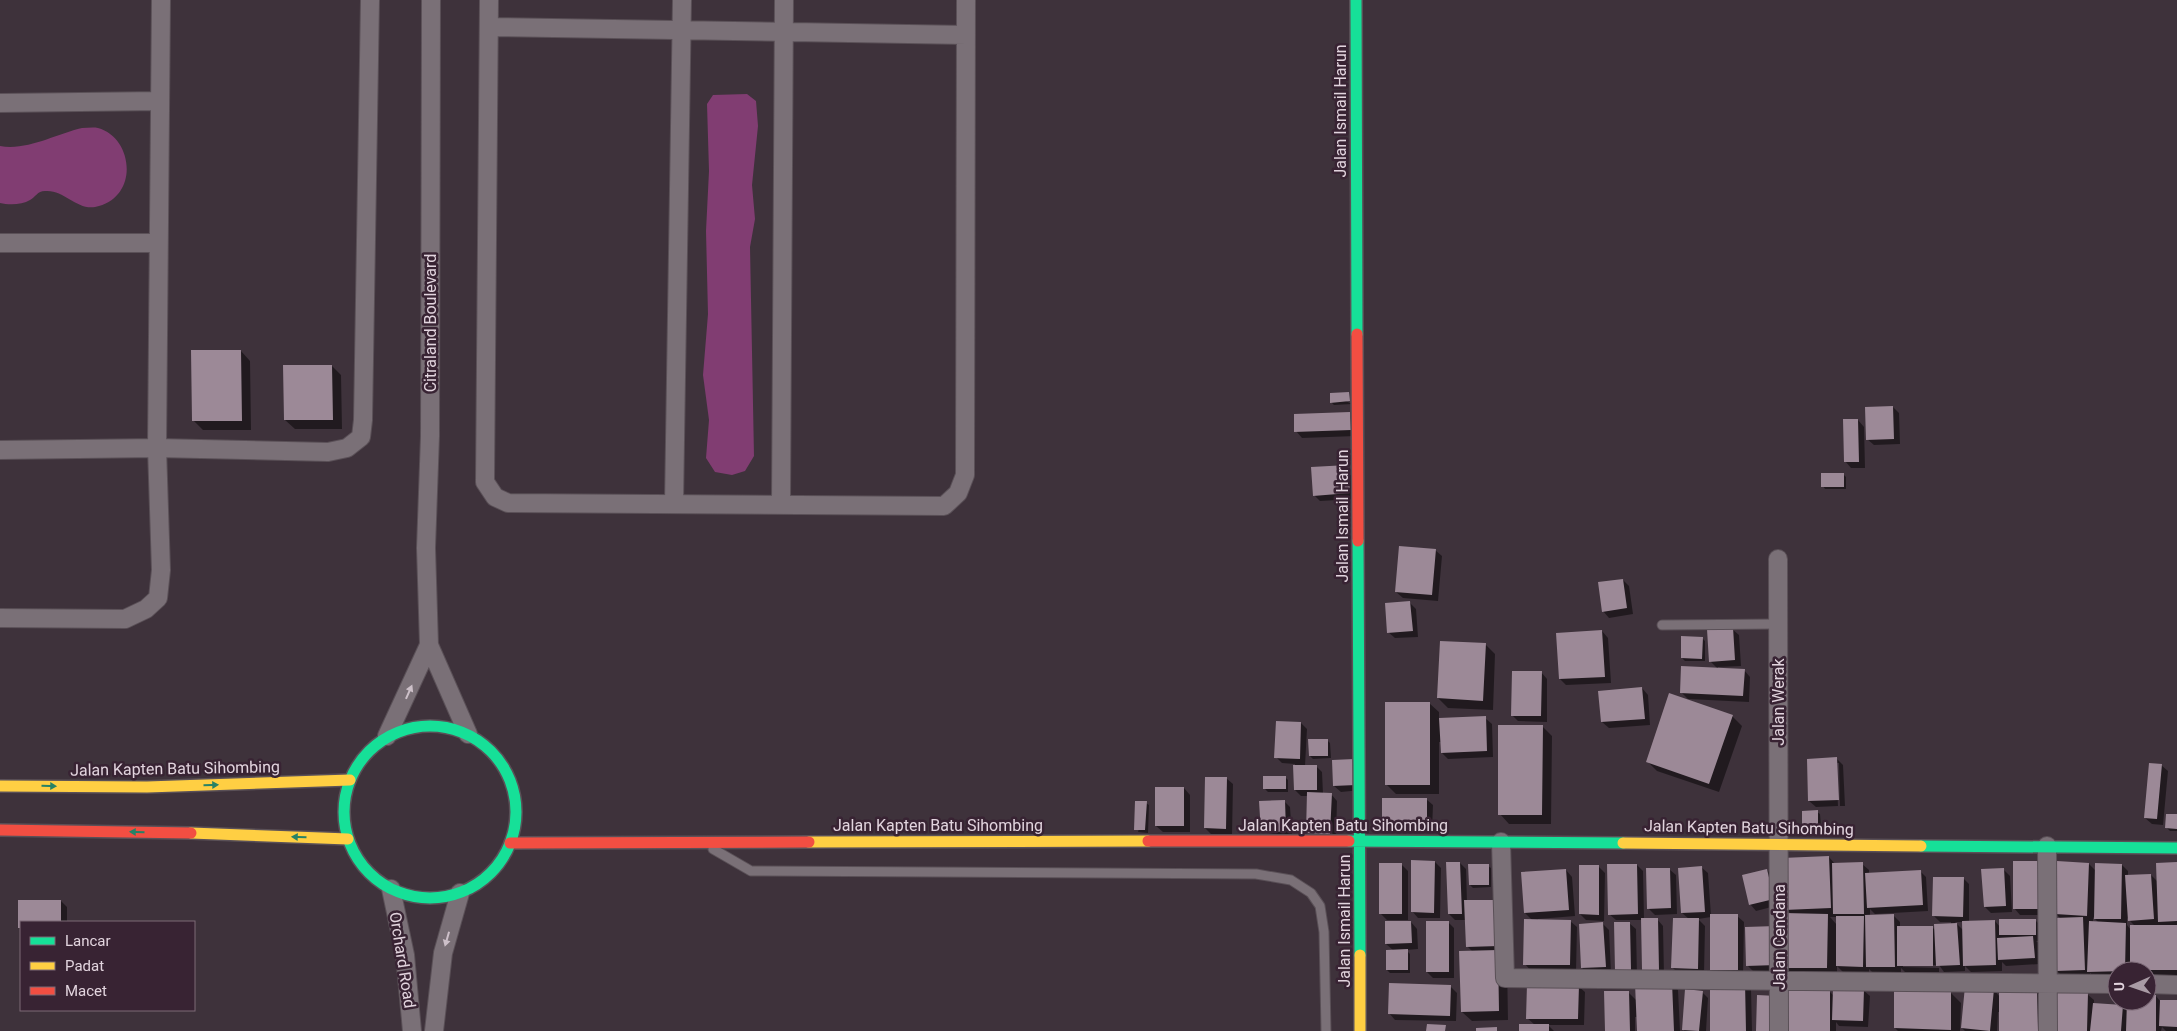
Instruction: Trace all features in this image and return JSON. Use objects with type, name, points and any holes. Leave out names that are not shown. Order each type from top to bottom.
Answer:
[{"type":"street","points":[[0,618],[125,619],[146,609],[158,598],[161,570],[158,448],[158,243],[162,0]]},
{"type":"street","points":[[0,450],[158,448],[328,452],[347,448],[361,437],[364,410],[370,0]]},
{"type":"street","name":"Citraland Boulevard","points":[[431,0],[430,436],[426,548],[429,645],[468,734]]},
{"type":"street","points":[[489,0],[485,482],[495,497],[508,503],[944,506],[958,493],[965,475],[966,0]]},
{"type":"street","points":[[674,504],[682,0]]},
{"type":"street","points":[[781,505],[784,0]]},
{"type":"street","name":"Jalan Ismail Harun","points":[[1356,0],[1360,1031]]},
{"type":"street","points":[[489,27],[966,35]]},
{"type":"street","points":[[0,102],[160,101]]},
{"type":"street","points":[[0,244],[158,243]]},
{"type":"street","name":"Jalan Werak","points":[[1778,559],[1778,844]]},
{"type":"street","name":"Citraland Boulevard","points":[[387,736],[429,645]]},
{"type":"street","points":[[428,725],[448,727],[468,734],[500,762],[510,781],[515,801],[515,822],[510,843],[502,859],[490,873],[460,893],[426,898],[392,890],[365,868],[355,854],[348,839],[344,809],[350,780],[359,762],[387,736],[407,728],[428,725]]},
{"type":"street","name":"Jalan Kapten Batu Sihombing","points":[[0,786],[147,787],[350,780]]},
{"type":"street","points":[[0,830],[158,832],[348,839]]},
{"type":"street","name":"Jalan Kapten Batu Sihombing","points":[[510,843],[1360,841],[2177,848]]},
{"type":"street","points":[[1501,842],[1505,978],[2107,984]]},
{"type":"street","name":"Jalan Cendana","points":[[1778,844],[1780,1031]]},
{"type":"street","points":[[2047,846],[2048,1031]]},
{"type":"street","name":"Orchard Road","points":[[392,890],[405,955],[412,1031]]},
{"type":"street","name":"Orchard Road","points":[[434,1031],[443,953],[460,893]]},
{"type":"street","points":[[2157,984],[2177,985]]},
{"type":"lane","points":[[1662,625],[1778,624]]},
{"type":"lane","points":[[704,842],[720,854],[751,871],[1256,874],[1292,880],[1311,893],[1320,906],[1324,932],[1326,1031]]},
{"type":"shaded area","points":[[747,94],[756,101],[758,126],[752,185],[755,219],[750,247],[754,456],[745,471],[732,475],[715,472],[706,458],[709,420],[703,375],[708,314],[706,231],[709,171],[707,104],[713,95]]},
{"type":"shaded area","points":[[82,128],[98,128],[109,133],[118,142],[124,153],[127,166],[126,178],[121,190],[112,200],[99,206],[91,207],[78,204],[59,193],[45,191],[40,192],[27,202],[0,203],[0,146],[10,147],[31,144]]},
{"type":"building","points":[[191,350],[241,350],[242,421],[192,421]]},
{"type":"building","points":[[283,365],[332,365],[333,420],[284,420]]},
{"type":"building","points":[[1349,392],[1350,401],[1330,403],[1330,393]]},
{"type":"building","points":[[1893,406],[1894,439],[1866,440],[1865,407]]},
{"type":"building","points":[[1350,412],[1351,430],[1294,432],[1294,414]]},
{"type":"building","points":[[1843,419],[1858,419],[1859,462],[1844,462]]},
{"type":"building","points":[[1348,465],[1350,493],[1313,496],[1311,467]]},
{"type":"building","points":[[1821,473],[1844,473],[1844,487],[1821,487]]},
{"type":"building","points":[[1399,546],[1436,549],[1432,595],[1395,592]]},
{"type":"building","points":[[1623,579],[1627,608],[1602,612],[1598,582]]},
{"type":"building","points":[[1410,601],[1413,631],[1387,633],[1385,603]]},
{"type":"building","points":[[1733,627],[1735,660],[1709,662],[1707,629]]},
{"type":"building","points":[[1602,630],[1605,677],[1559,679],[1556,633]]},
{"type":"building","points":[[1681,636],[1703,637],[1702,659],[1681,658]]},
{"type":"building","points":[[1440,641],[1486,643],[1483,701],[1437,698]]},
{"type":"building","points":[[1681,666],[1745,669],[1743,696],[1680,693]]},
{"type":"building","points":[[1512,671],[1542,671],[1541,716],[1511,716]]},
{"type":"building","points":[[1642,687],[1645,719],[1601,722],[1598,691]]},
{"type":"building","points":[[1669,693],[1733,715],[1709,784],[1646,762]]},
{"type":"building","points":[[1385,702],[1430,702],[1430,785],[1385,785]]},
{"type":"building","points":[[1486,716],[1487,751],[1441,753],[1439,718]]},
{"type":"building","points":[[1276,721],[1301,722],[1300,759],[1274,758]]},
{"type":"building","points":[[1498,725],[1543,725],[1542,815],[1498,815]]},
{"type":"building","points":[[1308,739],[1328,739],[1328,756],[1309,756]]},
{"type":"building","points":[[1837,757],[1839,800],[1808,801],[1807,759]]},
{"type":"building","points":[[1354,759],[1356,785],[1333,786],[1332,760]]},
{"type":"building","points":[[2149,763],[2162,764],[2157,819],[2144,818]]},
{"type":"building","points":[[1293,765],[1317,765],[1317,790],[1294,790]]},
{"type":"building","points":[[1263,776],[1286,776],[1286,789],[1263,789]]},
{"type":"building","points":[[1205,777],[1227,777],[1226,829],[1204,828]]},
{"type":"building","points":[[1155,787],[1184,787],[1184,826],[1155,826]]},
{"type":"building","points":[[1307,792],[1332,793],[1330,834],[1306,833]]},
{"type":"building","points":[[1382,798],[1427,798],[1427,825],[1382,824]]},
{"type":"building","points":[[1285,800],[1286,831],[1261,833],[1259,801]]},
{"type":"building","points":[[1135,801],[1147,801],[1145,830],[1134,830]]},
{"type":"building","points":[[1818,810],[1818,824],[1802,824],[1802,811]]},
{"type":"building","points":[[2166,814],[2177,814],[2177,829],[2165,828]]},
{"type":"building","points":[[1829,856],[1831,908],[1784,910],[1782,858]]},
{"type":"building","points":[[1411,860],[1435,861],[1434,913],[1411,912]]},
{"type":"building","points":[[2013,861],[2038,861],[2038,909],[2013,909]]},
{"type":"building","points":[[2057,861],[2089,863],[2087,916],[2055,914]]},
{"type":"building","points":[[1446,862],[1460,862],[1462,914],[1448,914]]},
{"type":"building","points":[[1863,862],[1864,914],[1833,914],[1832,863]]},
{"type":"building","points":[[2177,862],[2177,921],[2158,922],[2156,863]]},
{"type":"building","points":[[1379,863],[1402,863],[1402,914],[1379,914]]},
{"type":"building","points":[[2095,863],[2122,864],[2121,919],[2094,919]]},
{"type":"building","points":[[1468,864],[1489,864],[1489,885],[1469,885]]},
{"type":"building","points":[[1607,864],[1637,864],[1638,914],[1608,915]]},
{"type":"building","points":[[1579,865],[1599,865],[1599,915],[1579,914]]},
{"type":"building","points":[[1702,866],[1705,912],[1681,913],[1678,868]]},
{"type":"building","points":[[1646,868],[1670,868],[1671,908],[1647,909]]},
{"type":"building","points":[[2004,868],[2006,906],[1984,907],[1981,869]]},
{"type":"building","points":[[1566,869],[1569,910],[1524,913],[1521,872]]},
{"type":"building","points":[[1767,869],[1774,899],[1749,905],[1742,875]]},
{"type":"building","points":[[1921,870],[1923,905],[1867,908],[1865,873]]},
{"type":"building","points":[[2151,874],[2154,919],[2128,921],[2125,875]]},
{"type":"building","points":[[1933,877],[1964,877],[1963,917],[1932,916]]},
{"type":"building","points":[[18,900],[61,900],[61,921],[20,921],[20,928],[18,928]]},
{"type":"building","points":[[1464,900],[1498,900],[1499,946],[1466,947]]},
{"type":"building","points":[[1784,913],[1828,914],[1827,968],[1783,968]]},
{"type":"building","points":[[1710,914],[1738,914],[1738,970],[1710,970]]},
{"type":"building","points":[[1894,914],[1895,967],[1866,967],[1865,915]]},
{"type":"building","points":[[1836,916],[1864,916],[1863,967],[1836,966]]},
{"type":"building","points":[[2083,917],[2085,970],[2056,971],[2054,918]]},
{"type":"building","points":[[1641,918],[1658,918],[1659,970],[1642,970]]},
{"type":"building","points":[[1673,918],[1699,918],[1698,969],[1671,968]]},
{"type":"building","points":[[1524,919],[1571,920],[1570,965],[1523,965]]},
{"type":"building","points":[[1999,919],[2036,919],[2036,935],[1999,935]]},
{"type":"building","points":[[1995,920],[1996,965],[1963,966],[1962,921]]},
{"type":"building","points":[[1385,921],[1411,921],[1412,943],[1385,944]]},
{"type":"building","points":[[1426,921],[1449,921],[1449,972],[1426,972]]},
{"type":"building","points":[[2089,921],[2126,923],[2125,961],[2107,961],[2107,971],[2087,972]]},
{"type":"building","points":[[1603,922],[1606,967],[1581,968],[1579,924]]},
{"type":"building","points":[[1614,922],[1630,922],[1631,970],[1615,971]]},
{"type":"building","points":[[1957,923],[1960,965],[1936,966],[1934,924]]},
{"type":"building","points":[[2130,925],[2177,925],[2177,970],[2157,970],[2157,961],[2130,961]]},
{"type":"building","points":[[1776,926],[1777,965],[1746,966],[1745,927]]},
{"type":"building","points":[[1897,926],[1933,926],[1933,966],[1897,966]]},
{"type":"building","points":[[2033,936],[2035,958],[1998,960],[1997,938]]},
{"type":"building","points":[[1408,949],[1408,970],[1386,970],[1386,950]]},
{"type":"building","points":[[1498,950],[1499,1011],[1461,1012],[1459,951]]},
{"type":"building","points":[[1672,982],[1674,1031],[1637,1031],[1635,983]]},
{"type":"building","points":[[1710,982],[1745,982],[1746,1031],[1710,1031]]},
{"type":"building","points":[[1389,983],[1451,985],[1450,1016],[1388,1014]]},
{"type":"building","points":[[1527,984],[1579,985],[1578,1019],[1526,1019]]},
{"type":"building","points":[[1965,986],[1994,989],[1990,1031],[1961,1028]]},
{"type":"building","points":[[1833,988],[1864,989],[1863,1021],[1832,1020]]},
{"type":"building","points":[[1685,989],[1703,991],[1699,1031],[1682,1030]]},
{"type":"building","points":[[2037,989],[2038,1031],[1999,1031],[1999,990]]},
{"type":"building","points":[[1788,990],[1830,990],[1830,1031],[1787,1031]]},
{"type":"building","points":[[1894,990],[1951,992],[1951,1030],[1894,1028]]},
{"type":"building","points":[[1604,991],[1629,991],[1630,1031],[1605,1031]]},
{"type":"building","points":[[2055,992],[2088,993],[2087,1031],[2054,1031]]},
{"type":"building","points":[[1757,995],[1777,996],[1776,1031],[1756,1031]]},
{"type":"building","points":[[2160,1000],[2177,1000],[2177,1027],[2159,1026]]},
{"type":"building","points":[[2093,1003],[2107,1004],[2107,1011],[2123,1011],[2121,1031],[2090,1031]]},
{"type":"building","points":[[2127,1011],[2156,1011],[2156,1031],[2126,1031]]},
{"type":"building","points":[[1427,1024],[1446,1025],[1445,1031],[1426,1031]]},
{"type":"building","points":[[1519,1024],[1549,1024],[1549,1031],[1519,1031]]},
{"type":"building","points":[[1497,1027],[1497,1031],[1476,1031],[1476,1028]]},
{"type":"traffic: fast","points":[[1356,0],[1357,334]]},
{"type":"traffic: fast","points":[[1358,541],[1360,955]]},
{"type":"traffic: fast","points":[[430,726],[447,728],[463,733],[491,751],[509,779],[514,795],[516,812],[514,829],[509,845],[491,873],[463,891],[447,896],[430,898],[413,896],[397,891],[369,873],[351,845],[346,829],[344,812],[346,795],[351,779],[369,751],[397,733],[413,728],[430,726]]},
{"type":"traffic: fast","points":[[1349,841],[1623,843]]},
{"type":"traffic: fast","points":[[1921,846],[2177,848]]},
{"type":"traffic: slow","points":[[0,786],[147,787],[350,780]]},
{"type":"traffic: slow","points":[[191,833],[348,839]]},
{"type":"traffic: slow","points":[[809,842],[1148,841]]},
{"type":"traffic: slow","points":[[1623,843],[1921,846]]},
{"type":"traffic: slow","points":[[1360,955],[1360,1031]]},
{"type":"traffic: jam","points":[[1357,334],[1358,541]]},
{"type":"traffic: jam","points":[[0,830],[191,833]]},
{"type":"traffic: jam","points":[[1148,841],[1349,841]]},
{"type":"traffic: jam","points":[[510,843],[809,842]]}]
